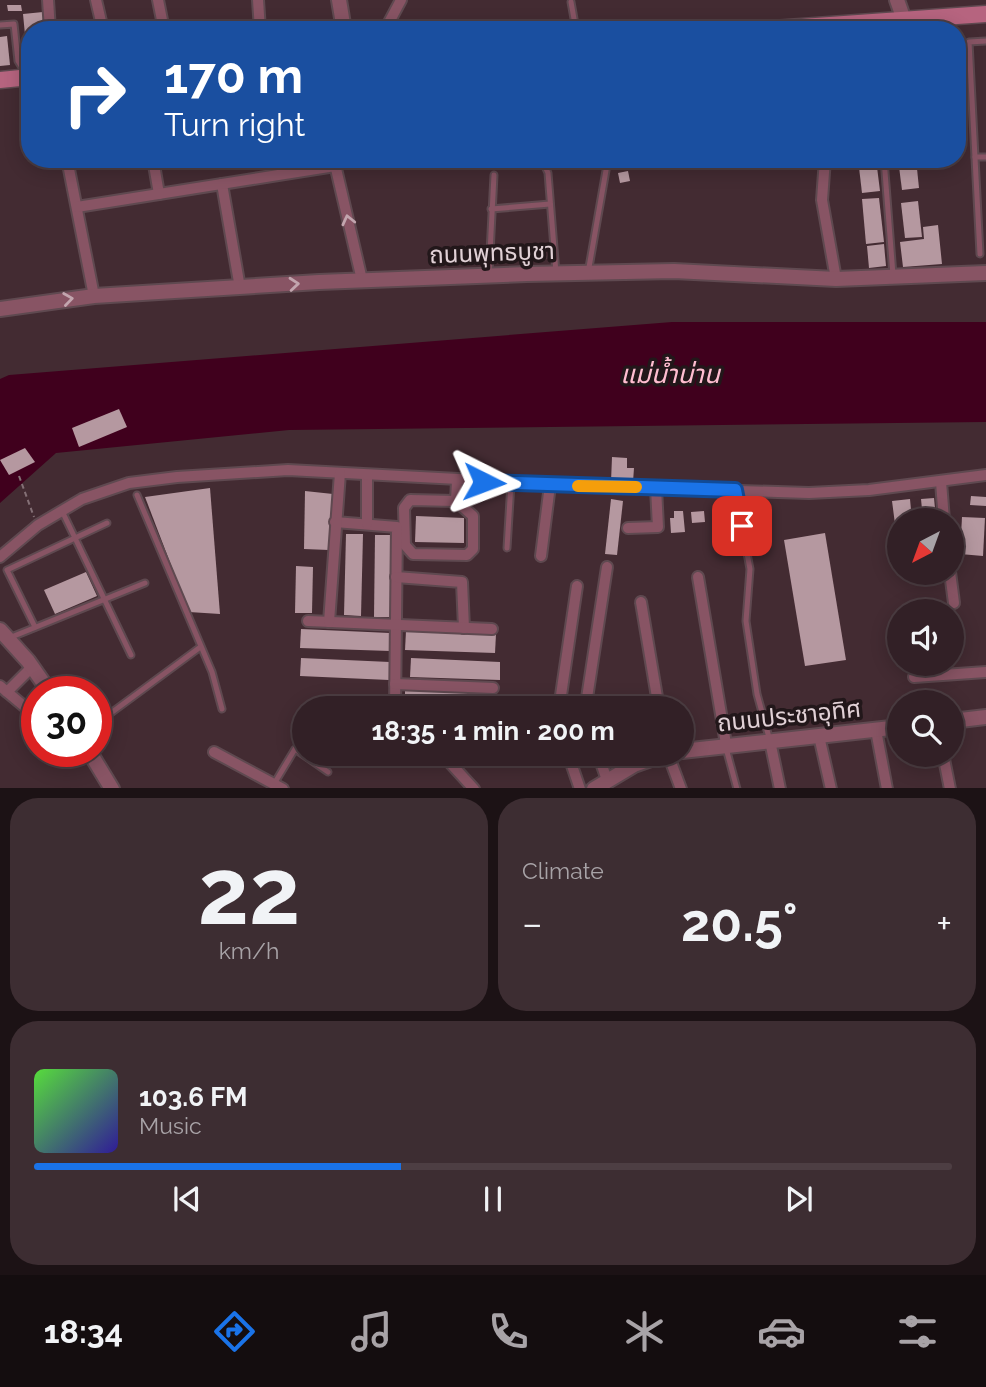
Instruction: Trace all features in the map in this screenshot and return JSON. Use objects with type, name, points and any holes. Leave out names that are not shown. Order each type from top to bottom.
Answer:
[{"type":"main road","points":[[899,21],[986,14]]},
{"type":"main road","points":[[0,80],[21,78]]},
{"type":"street","points":[[48,0],[49,21]]},
{"type":"street","points":[[96,0],[101,21]]},
{"type":"street","points":[[158,0],[162,21]]},
{"type":"street","points":[[258,0],[259,21]]},
{"type":"street","points":[[339,0],[342,21]]},
{"type":"street","points":[[390,21],[401,0]]},
{"type":"street","points":[[897,0],[904,20]]},
{"type":"street","points":[[69,168],[94,296]]},
{"type":"street","points":[[155,168],[159,194]]},
{"type":"street","points":[[77,207],[304,168]]},
{"type":"street","points":[[336,168],[362,280]]},
{"type":"street","points":[[824,168],[822,200],[836,279]]},
{"type":"street","points":[[222,184],[240,288]]},
{"type":"street","name":"ถนนพุทธบูชา","points":[[0,309],[94,296],[362,280],[674,271],[836,279],[986,273]]},
{"type":"street","points":[[0,557],[38,525],[61,510],[101,491],[129,483],[288,470],[550,485],[735,490],[869,490],[986,475]]},
{"type":"street","points":[[329,622],[340,473]]},
{"type":"street","points":[[367,524],[368,475]]},
{"type":"street","points":[[456,501],[457,481]]},
{"type":"street","points":[[941,481],[943,508]]},
{"type":"street","points":[[541,556],[550,485]]},
{"type":"street","points":[[628,528],[658,527],[656,488]]},
{"type":"street","points":[[410,500],[456,501],[473,516],[473,549],[467,555],[413,554],[404,545],[404,508],[410,500]]},
{"type":"street","points":[[335,522],[397,527],[395,696]]},
{"type":"street","points":[[587,696],[607,567]]},
{"type":"street","points":[[396,577],[462,582],[464,628]]},
{"type":"street","points":[[698,577],[726,744]]},
{"type":"street","points":[[561,696],[577,586]]},
{"type":"street","points":[[641,603],[658,696]]},
{"type":"street","points":[[308,621],[492,629]]},
{"type":"street","points":[[4,634],[38,676]]},
{"type":"street","points":[[21,704],[3,689],[32,667]]},
{"type":"street","points":[[914,677],[986,672]]},
{"type":"street","points":[[395,684],[494,688]]},
{"type":"street","points":[[964,720],[986,717]]},
{"type":"street","name":"ถนนประชาอุทิศ","points":[[694,749],[887,729]]},
{"type":"street","points":[[876,730],[887,788]]},
{"type":"street","points":[[819,736],[831,788]]},
{"type":"street","points":[[770,741],[780,788]]},
{"type":"street","points":[[214,752],[278,786]]},
{"type":"street","points":[[453,766],[473,788]]},
{"type":"street","points":[[572,766],[580,788]]},
{"type":"street","points":[[599,766],[600,784],[632,766]]},
{"type":"street","points":[[672,766],[681,788]]},
{"type":"street","points":[[99,767],[112,788]]},
{"type":"street","points":[[946,767],[950,788]]},
{"type":"lane","points":[[571,2],[574,21]]},
{"type":"lane","points":[[0,25],[14,24],[18,61],[21,65]]},
{"type":"lane","points":[[980,254],[969,42],[986,41]]},
{"type":"lane","points":[[975,158],[986,157]]},
{"type":"lane","points":[[546,168],[556,273]]},
{"type":"lane","points":[[588,272],[606,168]]},
{"type":"lane","points":[[885,168],[894,278]]},
{"type":"lane","points":[[489,276],[494,175]]},
{"type":"lane","points":[[491,209],[550,204]]},
{"type":"lane","points":[[490,255],[554,254]]},
{"type":"lane","points":[[507,548],[511,483]]},
{"type":"lane","points":[[735,490],[750,569],[751,586],[746,621],[757,694],[770,741]]},
{"type":"lane","points":[[137,495],[199,648],[212,672],[222,709]]},
{"type":"lane","points":[[61,510],[131,655]]},
{"type":"lane","points":[[35,627],[7,570],[107,523]]},
{"type":"lane","points":[[4,634],[35,627],[145,583]]},
{"type":"lane","points":[[112,712],[199,648]]},
{"type":"lane","points":[[726,744],[737,788]]},
{"type":"lane","points":[[278,786],[295,749],[328,772]]},
{"type":"path","points":[[19,475],[38,525]]},
{"type":"water","name":"แม่น้ำน่าน","points":[[672,322],[986,322],[986,422],[289,430],[56,453],[0,503],[0,379],[9,375]]},
{"type":"building","points":[[7,5],[21,5],[22,11],[8,11]]},
{"type":"building","points":[[43,12],[44,21],[24,21],[23,14]]},
{"type":"building","points":[[7,36],[10,65],[0,66],[0,37]]},
{"type":"building","points":[[859,168],[877,168],[880,191],[862,193]]},
{"type":"building","points":[[899,168],[917,168],[919,188],[902,190]]},
{"type":"building","points":[[628,171],[630,181],[620,183],[618,173]]},
{"type":"building","points":[[879,198],[884,242],[866,244],[862,199]]},
{"type":"building","points":[[918,201],[922,237],[905,238],[901,203]]},
{"type":"building","points":[[938,225],[942,264],[903,267],[900,242],[924,239],[923,227]]},
{"type":"building","points":[[884,244],[886,266],[869,268],[867,246]]},
{"type":"building","points":[[119,409],[127,427],[79,447],[72,428]]},
{"type":"building","points":[[25,448],[35,462],[9,475],[0,460]]},
{"type":"building","points":[[612,457],[627,458],[627,468],[634,468],[633,482],[611,482]]},
{"type":"building","points":[[210,488],[220,614],[189,612],[145,497]]},
{"type":"building","points":[[305,491],[333,494],[329,550],[304,549]]},
{"type":"building","points":[[971,496],[986,497],[986,506],[970,505]]},
{"type":"building","points":[[934,498],[935,508],[922,508],[921,499]]},
{"type":"building","points":[[611,499],[623,501],[617,555],[605,554]]},
{"type":"building","points":[[910,499],[911,508],[893,508],[892,501]]},
{"type":"building","points":[[674,511],[683,511],[685,532],[671,533],[670,518],[674,518]]},
{"type":"building","points":[[704,511],[705,522],[692,523],[691,512]]},
{"type":"building","points":[[416,516],[464,518],[464,543],[415,542]]},
{"type":"building","points":[[964,517],[985,518],[983,556],[964,554]]},
{"type":"building","points":[[825,533],[846,660],[805,666],[784,540]]},
{"type":"building","points":[[346,534],[363,534],[361,616],[344,615]]},
{"type":"building","points":[[375,535],[392,535],[391,617],[374,617]]},
{"type":"building","points":[[296,566],[313,567],[312,613],[295,613]]},
{"type":"building","points":[[86,572],[97,596],[55,614],[44,590]]},
{"type":"building","points":[[301,629],[390,633],[390,651],[300,648]]},
{"type":"building","points":[[406,631],[496,634],[495,653],[405,650]]},
{"type":"building","points":[[301,658],[390,662],[389,680],[300,676]]},
{"type":"building","points":[[411,658],[500,662],[500,680],[410,677]]},
{"type":"building","points":[[405,689],[495,692],[495,696],[405,696]]},
{"type":"slow traffic","points":[[578,486],[636,487]]},
{"type":"route","points":[[484,482],[735,490],[742,526]]}]
